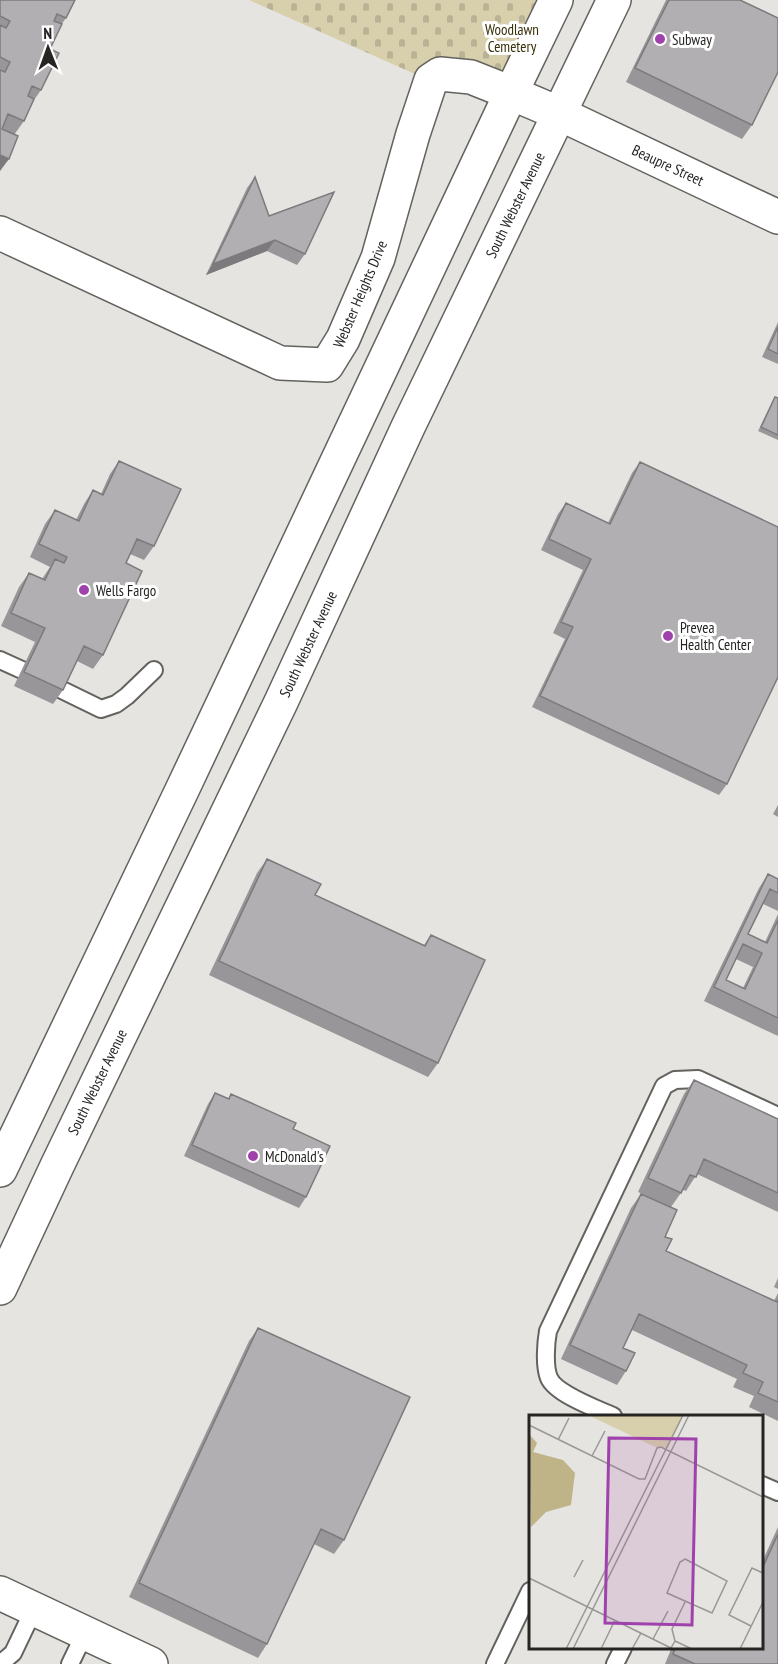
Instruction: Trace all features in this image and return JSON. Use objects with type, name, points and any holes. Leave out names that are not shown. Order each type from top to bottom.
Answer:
[{"type":"main road","points":[[0,1170],[556,0]]},
{"type":"main road","name":"South Webster Avenue","points":[[0,1288],[281,702],[408,427],[614,0]]},
{"type":"main road","name":"Webster Heights Drive","points":[[0,233],[279,363],[327,365],[344,339],[378,258],[413,134],[431,80],[440,74],[471,77],[558,113]]},
{"type":"main road","name":"Beaupre Street","points":[[558,113],[778,218]]},
{"type":"main road","points":[[0,1593],[152,1664]]},
{"type":"lane","points":[[0,660],[22,670]]},
{"type":"lane","points":[[60,689],[101,709],[116,704],[154,670]]},
{"type":"lane","points":[[611,1415],[569,1396],[549,1379],[546,1341],[548,1331],[664,1086],[675,1080],[698,1079],[778,1116]]},
{"type":"lane","points":[[763,1485],[778,1492]]},
{"type":"lane","points":[[495,1664],[529,1596]]},
{"type":"lane","points":[[8,1660],[34,1609]]},
{"type":"lane","points":[[70,1664],[85,1633]]},
{"type":"lane","points":[[615,1664],[622,1649]]},
{"type":"green space","name":"Woodlawn Cemetery","points":[[249,0],[572,0],[531,84],[417,75]]},
{"type":"building","points":[[0,0],[75,0],[66,18],[57,14],[54,21],[62,24],[50,49],[59,53],[41,90],[32,86],[28,96],[34,99],[24,121],[8,114],[2,129],[18,136],[9,159],[0,155],[0,70],[5,72],[10,62],[0,57],[0,25],[6,28],[10,21],[0,16]]},
{"type":"building","points":[[669,0],[740,0],[778,18],[778,72],[752,125],[635,68]]},
{"type":"building","points":[[255,177],[269,216],[334,192],[305,254],[275,240],[213,264]]},
{"type":"building","points":[[778,327],[778,354],[768,349]]},
{"type":"building","points":[[775,397],[778,398],[778,435],[761,427]]},
{"type":"building","name":"Wells Fargo","points":[[119,461],[181,489],[154,546],[137,539],[126,563],[142,571],[103,655],[84,646],[63,690],[24,672],[45,628],[11,613],[29,573],[45,580],[55,559],[64,563],[67,557],[39,544],[55,510],[79,521],[93,490],[103,495]]},
{"type":"building","name":"Prevea Health Center","points":[[640,462],[778,527],[778,677],[727,784],[540,696],[573,627],[561,622],[591,559],[549,539],[566,503],[610,524]]},
{"type":"building","points":[[267,859],[321,884],[315,895],[425,946],[431,935],[485,960],[438,1063],[219,961]]},
{"type":"building","points":[[768,874],[778,879],[778,893],[770,889],[748,934],[767,943],[778,920],[778,1018],[714,987]],"holes":[[[743,944],[762,953],[745,989],[726,980]]]},
{"type":"building","points":[[694,1080],[778,1119],[778,1193],[704,1159],[696,1177],[690,1175],[681,1193],[648,1178]]},
{"type":"building","name":"McDonald's","points":[[215,1093],[229,1099],[231,1094],[296,1123],[293,1129],[330,1146],[306,1197],[192,1145]]},
{"type":"building","points":[[641,1194],[677,1210],[665,1237],[672,1239],[666,1251],[777,1302],[778,1300],[778,1402],[758,1393],[763,1382],[743,1373],[747,1365],[639,1314],[623,1348],[635,1353],[626,1371],[570,1345]]},
{"type":"building","points":[[258,1328],[410,1397],[344,1540],[321,1529],[267,1644],[139,1583]]},
{"type":"building","points":[[778,1534],[778,1664],[695,1664],[673,1654],[675,1649],[763,1649],[763,1567]]},
{"type":"place","name":"Subway","points":[[660,39]]},
{"type":"place","name":"Wells Fargo","points":[[84,590]]},
{"type":"place","name":"Prevea Health Center","points":[[668,636]]},
{"type":"place","name":"McDonald's","points":[[253,1156]]}]
